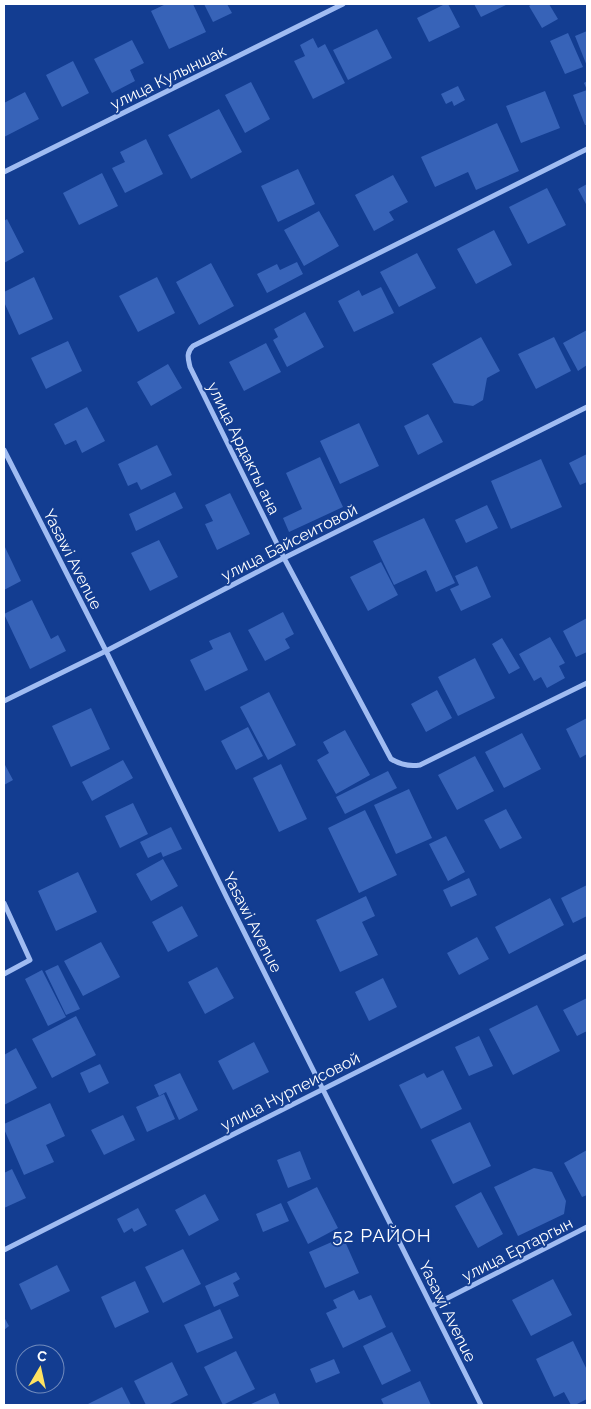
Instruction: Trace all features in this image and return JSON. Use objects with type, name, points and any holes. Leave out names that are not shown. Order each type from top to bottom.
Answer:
[{"type":"street","name":"улица Кулыншак","points":[[4,172],[343,4]]},
{"type":"street","name":"улица Ардакты ана","points":[[587,149],[193,346],[187,356],[190,367],[284,558],[391,759],[410,767],[420,766],[587,683]]},
{"type":"street","name":"улица Байсеитовой","points":[[4,701],[106,651],[284,558],[587,407]]},
{"type":"street","name":"Yasawi Avenue","points":[[4,450],[481,1405]]},
{"type":"street","points":[[4,903],[30,960],[4,974]]},
{"type":"street","name":"улица Нурпеисовой","points":[[4,1250],[587,956]]},
{"type":"street","name":"улица Ертаргын","points":[[432,1306],[587,1227]]},
{"type":"building","points":[[166,4],[193,4],[206,32],[169,49],[151,11]]},
{"type":"building","points":[[204,4],[227,4],[232,13],[213,22]]},
{"type":"building","points":[[448,4],[460,27],[429,42],[417,18]]},
{"type":"building","points":[[474,4],[508,4],[481,17]]},
{"type":"building","points":[[532,4],[549,4],[558,19],[542,28],[529,6]]},
{"type":"building","points":[[377,29],[392,58],[348,80],[333,50]]},
{"type":"building","points":[[587,31],[587,66],[575,36]]},
{"type":"building","points":[[568,33],[583,67],[565,74],[550,41]]},
{"type":"building","points":[[313,38],[318,48],[325,44],[345,83],[313,99],[294,61],[305,56],[300,45]]},
{"type":"building","points":[[132,40],[144,63],[130,70],[135,81],[112,93],[94,59]]},
{"type":"building","points":[[73,61],[89,93],[62,107],[46,75]]},
{"type":"building","points":[[251,82],[270,119],[245,133],[225,95]]},
{"type":"building","points":[[458,86],[465,100],[454,106],[452,101],[446,104],[441,94]]},
{"type":"building","points":[[587,90],[587,125],[585,125],[573,95]]},
{"type":"building","points":[[545,91],[560,128],[521,143],[506,106]]},
{"type":"building","points":[[25,92],[39,119],[4,137],[4,103]]},
{"type":"building","points":[[219,109],[242,152],[191,179],[168,135]]},
{"type":"building","points":[[497,123],[519,171],[476,190],[468,172],[435,187],[421,157]]},
{"type":"building","points":[[146,139],[163,174],[125,193],[112,168],[125,162],[120,152]]},
{"type":"building","points":[[298,169],[315,204],[278,222],[261,186]]},
{"type":"building","points":[[102,173],[118,206],[79,225],[63,193]]},
{"type":"building","points":[[393,175],[408,202],[389,212],[394,220],[374,231],[355,195]]},
{"type":"building","points":[[587,184],[587,206],[578,189]]},
{"type":"building","points":[[547,188],[566,225],[528,244],[509,207]]},
{"type":"building","points":[[319,211],[339,246],[304,266],[284,230]]},
{"type":"building","points":[[7,219],[24,252],[4,263],[4,221]]},
{"type":"building","points":[[494,230],[512,265],[476,284],[457,249]]},
{"type":"building","points":[[417,253],[436,288],[399,307],[380,272]]},
{"type":"building","points":[[297,262],[303,274],[267,293],[257,274],[277,264],[280,270]]},
{"type":"building","points":[[211,263],[234,306],[199,325],[176,282]]},
{"type":"building","points":[[34,277],[53,319],[19,335],[4,302],[4,292]]},
{"type":"building","points":[[157,277],[175,313],[138,332],[119,296]]},
{"type":"building","points":[[381,287],[394,313],[354,332],[338,301],[359,290],[362,296]]},
{"type":"building","points":[[305,312],[324,347],[287,367],[273,340],[278,337],[274,329]]},
{"type":"building","points":[[587,330],[587,365],[578,371],[563,343]]},
{"type":"building","points":[[481,337],[500,371],[487,378],[483,400],[473,406],[454,403],[432,364]]},
{"type":"building","points":[[554,337],[571,371],[536,389],[518,354]]},
{"type":"building","points":[[68,341],[82,371],[46,389],[31,358]]},
{"type":"building","points":[[266,343],[281,372],[244,391],[229,362]]},
{"type":"building","points":[[168,364],[182,388],[151,406],[137,382]]},
{"type":"building","points":[[87,407],[105,441],[82,453],[76,440],[65,445],[54,424]]},
{"type":"building","points":[[428,414],[443,442],[418,455],[404,426]]},
{"type":"building","points":[[359,423],[379,466],[340,484],[320,441]]},
{"type":"building","points":[[157,445],[172,475],[141,490],[137,482],[128,486],[118,464]]},
{"type":"building","points":[[587,454],[587,482],[580,485],[569,463]]},
{"type":"building","points":[[320,457],[343,507],[289,532],[283,518],[302,509],[286,473]]},
{"type":"building","points":[[541,459],[562,507],[511,529],[491,481]]},
{"type":"building","points":[[175,492],[183,508],[136,531],[129,514]]},
{"type":"building","points":[[230,493],[250,534],[217,550],[205,524],[213,521],[205,505]]},
{"type":"building","points":[[487,505],[498,528],[466,543],[455,520]]},
{"type":"building","points":[[424,518],[455,583],[436,592],[426,570],[394,585],[373,541]]},
{"type":"building","points":[[159,540],[178,577],[150,591],[131,553]]},
{"type":"building","points":[[4,545],[21,581],[4,590]]},
{"type":"building","points":[[381,562],[398,595],[368,611],[350,577]]},
{"type":"building","points":[[477,566],[491,597],[461,611],[450,589],[459,585],[455,576]]},
{"type":"building","points":[[32,600],[51,639],[58,635],[66,651],[30,669],[4,614]]},
{"type":"building","points":[[283,612],[294,634],[285,639],[290,648],[265,661],[248,630]]},
{"type":"building","points":[[587,618],[587,652],[576,657],[563,631]]},
{"type":"building","points":[[230,632],[248,670],[205,691],[190,660],[213,649],[209,641]]},
{"type":"building","points":[[550,637],[565,663],[559,666],[565,678],[547,688],[541,677],[534,681],[519,654]]},
{"type":"building","points":[[502,638],[520,668],[509,674],[492,644]]},
{"type":"building","points":[[475,658],[495,698],[458,716],[438,677]]},
{"type":"building","points":[[437,690],[452,718],[426,732],[411,704]]},
{"type":"building","points":[[269,692],[296,745],[268,760],[240,707]]},
{"type":"building","points":[[91,708],[110,749],[71,767],[52,726]]},
{"type":"building","points":[[587,718],[587,754],[580,758],[566,729]]},
{"type":"building","points":[[248,727],[263,756],[236,770],[221,741]]},
{"type":"building","points":[[345,730],[370,775],[336,794],[317,760],[329,753],[323,742]]},
{"type":"building","points":[[522,733],[541,769],[504,788],[485,752]]},
{"type":"building","points":[[475,756],[494,791],[457,810],[438,775]]},
{"type":"building","points":[[123,760],[133,778],[92,801],[82,782]]},
{"type":"building","points":[[4,763],[13,780],[4,785]]},
{"type":"building","points":[[281,764],[307,819],[279,832],[253,778]]},
{"type":"building","points":[[388,771],[397,788],[345,814],[336,797]]},
{"type":"building","points":[[409,789],[432,838],[396,854],[374,805]]},
{"type":"building","points":[[133,803],[148,834],[120,848],[105,816]]},
{"type":"building","points":[[506,809],[522,838],[500,849],[484,820]]},
{"type":"building","points":[[365,810],[397,875],[359,893],[328,828]]},
{"type":"building","points":[[171,827],[182,849],[163,857],[161,852],[148,858],[140,842]]},
{"type":"building","points":[[446,836],[465,872],[448,881],[429,844]]},
{"type":"building","points":[[163,859],[178,886],[151,901],[136,874]]},
{"type":"building","points":[[78,872],[97,912],[56,931],[38,891]]},
{"type":"building","points":[[469,878],[477,895],[451,907],[443,890]]},
{"type":"building","points":[[587,885],[587,916],[573,923],[561,898]]},
{"type":"building","points":[[366,896],[375,916],[362,922],[378,955],[340,972],[316,920]]},
{"type":"building","points":[[550,898],[564,925],[509,954],[495,927]]},
{"type":"building","points":[[182,906],[198,936],[168,952],[152,922]]},
{"type":"building","points":[[477,937],[489,959],[459,975],[447,953]]},
{"type":"building","points":[[101,942],[120,977],[83,996],[64,961]]},
{"type":"building","points":[[58,965],[80,1009],[66,1015],[45,971]]},
{"type":"building","points":[[217,967],[234,998],[205,1014],[188,982]]},
{"type":"building","points":[[42,970],[66,1017],[48,1026],[25,979]]},
{"type":"building","points":[[383,978],[397,1007],[369,1021],[355,992]]},
{"type":"building","points":[[587,998],[587,1031],[577,1036],[563,1010]]},
{"type":"building","points":[[537,1005],[560,1051],[513,1075],[489,1029]]},
{"type":"building","points":[[76,1016],[96,1055],[52,1078],[32,1039]]},
{"type":"building","points":[[479,1036],[493,1066],[469,1076],[455,1047]]},
{"type":"building","points":[[254,1042],[269,1072],[233,1090],[218,1061]]},
{"type":"building","points":[[16,1048],[37,1088],[4,1105],[4,1055]]},
{"type":"building","points":[[100,1064],[109,1083],[89,1093],[80,1073]]},
{"type":"building","points":[[443,1070],[462,1109],[421,1129],[399,1085],[424,1073],[427,1078]]},
{"type":"building","points":[[180,1073],[198,1110],[179,1120],[166,1092],[159,1096],[154,1085]]},
{"type":"building","points":[[164,1094],[175,1119],[147,1132],[136,1107]]},
{"type":"building","points":[[50,1103],[65,1136],[46,1145],[54,1162],[24,1175],[4,1129],[4,1124]]},
{"type":"building","points":[[123,1115],[135,1140],[104,1155],[91,1130]]},
{"type":"building","points":[[470,1122],[491,1166],[453,1184],[431,1140]]},
{"type":"building","points":[[587,1150],[587,1195],[582,1197],[564,1163]]},
{"type":"building","points":[[300,1151],[311,1179],[288,1188],[277,1160]]},
{"type":"building","points":[[534,1168],[552,1172],[566,1201],[564,1214],[518,1236],[494,1187]]},
{"type":"building","points":[[12,1169],[26,1198],[4,1208],[4,1173]]},
{"type":"building","points":[[317,1187],[338,1228],[308,1244],[287,1202]]},
{"type":"building","points":[[481,1192],[503,1234],[478,1248],[455,1206]]},
{"type":"building","points":[[205,1194],[219,1220],[189,1236],[175,1210]]},
{"type":"building","points":[[281,1203],[289,1221],[263,1232],[256,1214]]},
{"type":"building","points":[[138,1208],[147,1225],[134,1232],[132,1228],[124,1233],[117,1219]]},
{"type":"building","points":[[343,1237],[359,1273],[325,1288],[309,1252]]},
{"type":"building","points":[[183,1249],[201,1284],[163,1303],[145,1267]]},
{"type":"building","points":[[57,1265],[70,1291],[31,1310],[19,1284]]},
{"type":"building","points":[[236,1272],[240,1279],[233,1283],[239,1296],[214,1307],[205,1286]]},
{"type":"building","points":[[553,1279],[572,1315],[531,1336],[512,1300]]},
{"type":"building","points":[[135,1281],[149,1312],[115,1328],[101,1297]]},
{"type":"building","points":[[354,1290],[359,1300],[371,1295],[386,1327],[343,1348],[326,1313],[337,1308],[333,1300]]},
{"type":"building","points":[[220,1309],[233,1338],[197,1353],[184,1325]]},
{"type":"building","points":[[4,1317],[9,1326],[4,1330]]},
{"type":"building","points":[[392,1332],[411,1371],[382,1385],[363,1346]]},
{"type":"building","points":[[573,1341],[587,1370],[587,1399],[571,1405],[564,1392],[554,1397],[536,1359]]},
{"type":"building","points":[[236,1351],[255,1389],[223,1405],[204,1367]]},
{"type":"building","points":[[334,1359],[340,1373],[316,1383],[310,1369]]},
{"type":"building","points":[[172,1362],[188,1395],[168,1405],[146,1405],[134,1381]]},
{"type":"building","points":[[420,1381],[431,1405],[384,1405],[381,1399]]},
{"type":"building","points":[[122,1387],[131,1405],[86,1405]]},
{"type":"building","points":[[275,1393],[280,1405],[249,1405]]},
{"type":"district","name":"52 РАЙОН","points":[[382,1235]]}]
